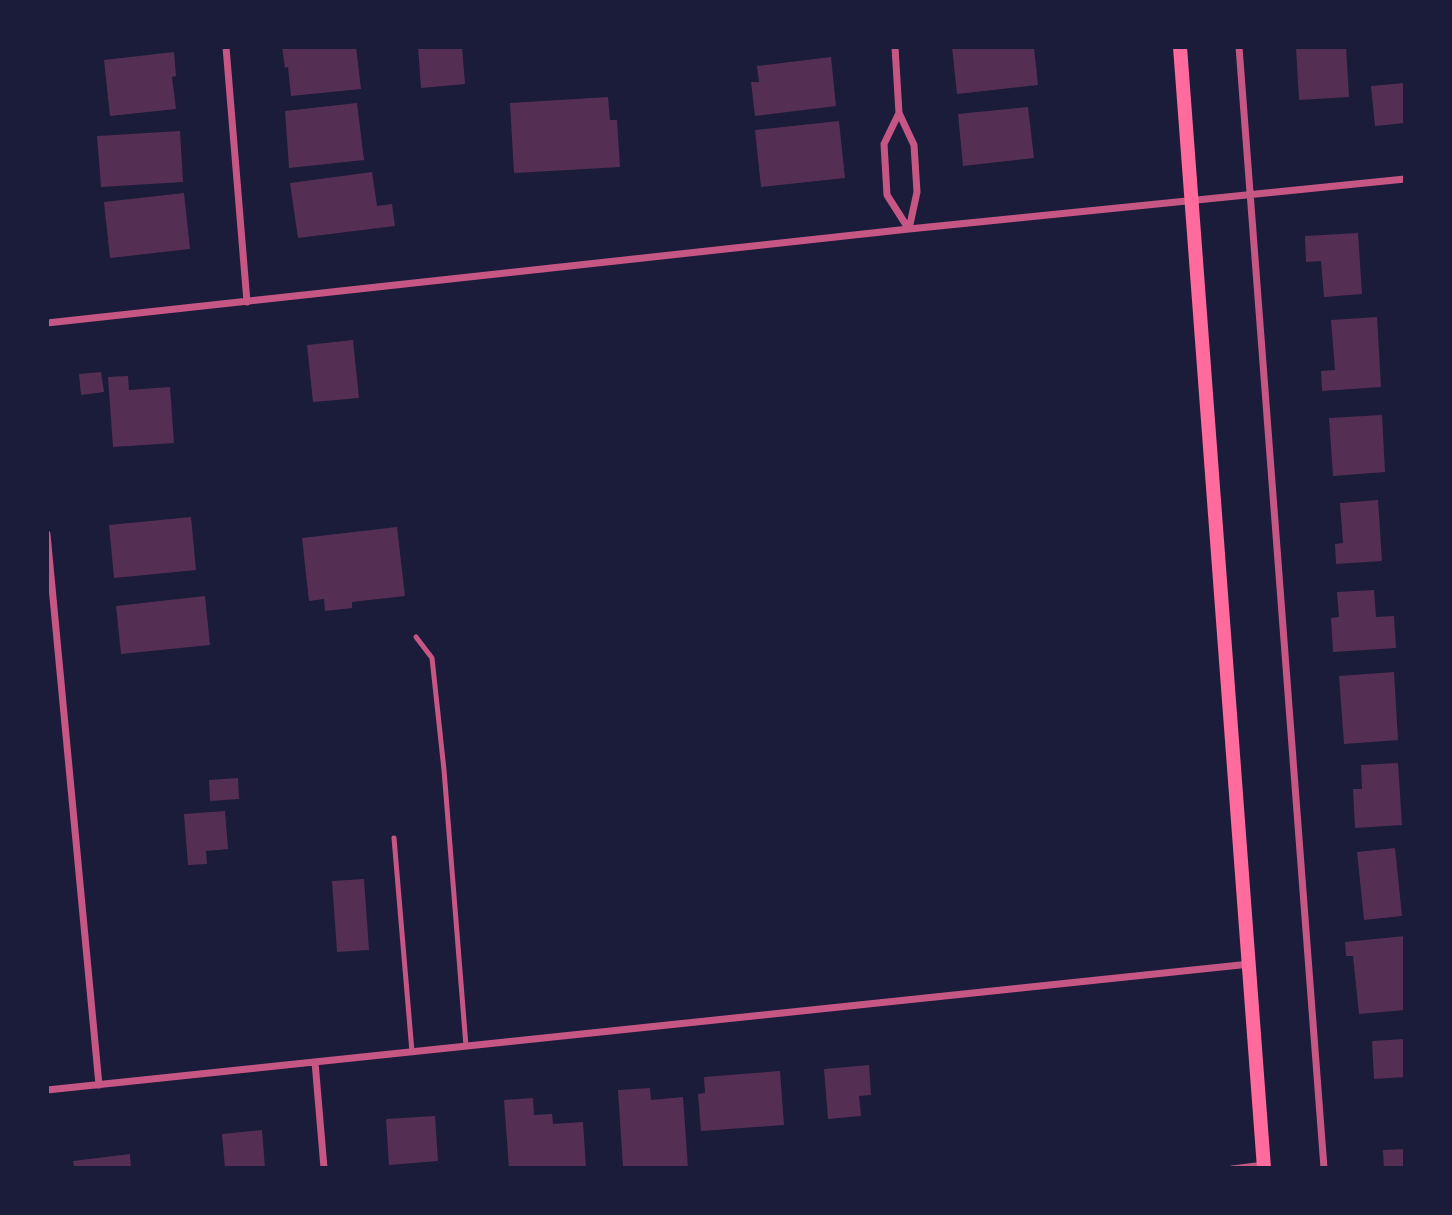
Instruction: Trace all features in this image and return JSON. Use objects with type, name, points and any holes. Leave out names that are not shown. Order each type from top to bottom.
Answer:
[{"type":"main road","points":[[1180,47],[1264,1166]]},
{"type":"street","points":[[226,47],[247,302]]},
{"type":"street","points":[[895,47],[899,113],[914,145],[916,192],[909,229]]},
{"type":"street","points":[[1239,47],[1324,1168]]},
{"type":"street","points":[[899,113],[884,145],[887,195],[909,229]]},
{"type":"street","points":[[47,323],[1191,199],[1405,179]]},
{"type":"street","points":[[47,534],[100,1085]]},
{"type":"street","points":[[47,1090],[1250,964]]},
{"type":"street","points":[[315,1062],[324,1168]]},
{"type":"lane","points":[[416,637],[432,658],[444,770],[466,1046]]},
{"type":"lane","points":[[394,838],[412,1052]]},
{"type":"lane","points":[[1232,1168],[1264,1166]]},
{"type":"building","points":[[282,47],[356,47],[361,89],[291,96],[288,67],[285,68]]},
{"type":"building","points":[[418,47],[462,47],[465,84],[421,88]]},
{"type":"building","points":[[952,47],[1034,47],[1038,85],[957,94]]},
{"type":"building","points":[[1296,47],[1346,47],[1349,97],[1299,100]]},
{"type":"building","points":[[174,52],[176,76],[172,77],[176,109],[110,116],[104,60]]},
{"type":"building","points":[[831,57],[836,106],[755,116],[751,82],[759,82],[757,66]]},
{"type":"building","points":[[1405,83],[1405,123],[1375,126],[1371,86]]},
{"type":"building","points":[[608,97],[610,120],[617,120],[620,167],[514,173],[510,103]]},
{"type":"building","points":[[357,103],[364,160],[289,168],[285,111]]},
{"type":"building","points":[[1028,107],[1034,158],[963,166],[958,114]]},
{"type":"building","points":[[839,121],[845,178],[761,187],[755,130]]},
{"type":"building","points":[[180,131],[183,182],[101,187],[97,136]]},
{"type":"building","points":[[372,172],[377,206],[392,204],[395,226],[298,238],[290,183]]},
{"type":"building","points":[[184,193],[190,249],[110,258],[104,202]]},
{"type":"building","points":[[1358,233],[1362,294],[1324,297],[1321,261],[1306,262],[1305,236]]},
{"type":"building","points":[[1377,317],[1381,387],[1322,391],[1321,371],[1335,370],[1331,320]]},
{"type":"building","points":[[353,340],[359,398],[313,402],[307,345]]},
{"type":"building","points":[[101,372],[104,392],[81,395],[79,374]]},
{"type":"building","points":[[128,376],[129,390],[170,387],[174,443],[113,447],[108,377]]},
{"type":"building","points":[[1382,415],[1385,472],[1333,476],[1329,418]]},
{"type":"building","points":[[1378,500],[1382,561],[1336,564],[1335,544],[1343,543],[1340,503]]},
{"type":"building","points":[[191,517],[196,570],[114,578],[109,525]]},
{"type":"building","points":[[397,527],[405,596],[352,602],[352,608],[325,611],[324,599],[309,601],[302,538]]},
{"type":"building","points":[[1374,590],[1376,617],[1394,616],[1396,648],[1333,652],[1331,618],[1339,617],[1337,592]]},
{"type":"building","points":[[205,596],[210,645],[121,654],[116,606]]},
{"type":"building","points":[[1394,672],[1398,740],[1344,744],[1339,676]]},
{"type":"building","points":[[1398,763],[1402,825],[1355,828],[1353,789],[1362,789],[1361,765]]},
{"type":"building","points":[[238,778],[239,799],[210,801],[209,780]]},
{"type":"building","points":[[225,811],[228,849],[206,851],[207,864],[188,865],[184,814]]},
{"type":"building","points":[[1395,848],[1402,916],[1364,920],[1357,852]]},
{"type":"building","points":[[364,879],[369,950],[337,952],[332,881]]},
{"type":"building","points":[[1405,936],[1405,1010],[1359,1014],[1353,956],[1346,956],[1345,942]]},
{"type":"building","points":[[1405,1039],[1405,1077],[1374,1079],[1372,1041]]},
{"type":"building","points":[[869,1065],[871,1095],[859,1096],[861,1116],[828,1119],[824,1069]]},
{"type":"building","points":[[780,1071],[784,1125],[701,1131],[698,1094],[705,1093],[704,1077]]},
{"type":"building","points":[[650,1088],[651,1100],[683,1097],[688,1168],[623,1168],[618,1090]]},
{"type":"building","points":[[533,1098],[534,1115],[552,1114],[553,1124],[583,1122],[586,1168],[509,1168],[504,1100]]},
{"type":"building","points":[[435,1116],[438,1161],[389,1165],[386,1119]]},
{"type":"building","points":[[262,1130],[265,1168],[225,1168],[222,1134]]},
{"type":"building","points":[[1405,1149],[1405,1168],[1384,1168],[1383,1150]]},
{"type":"building","points":[[130,1154],[131,1168],[74,1168],[73,1161]]}]
